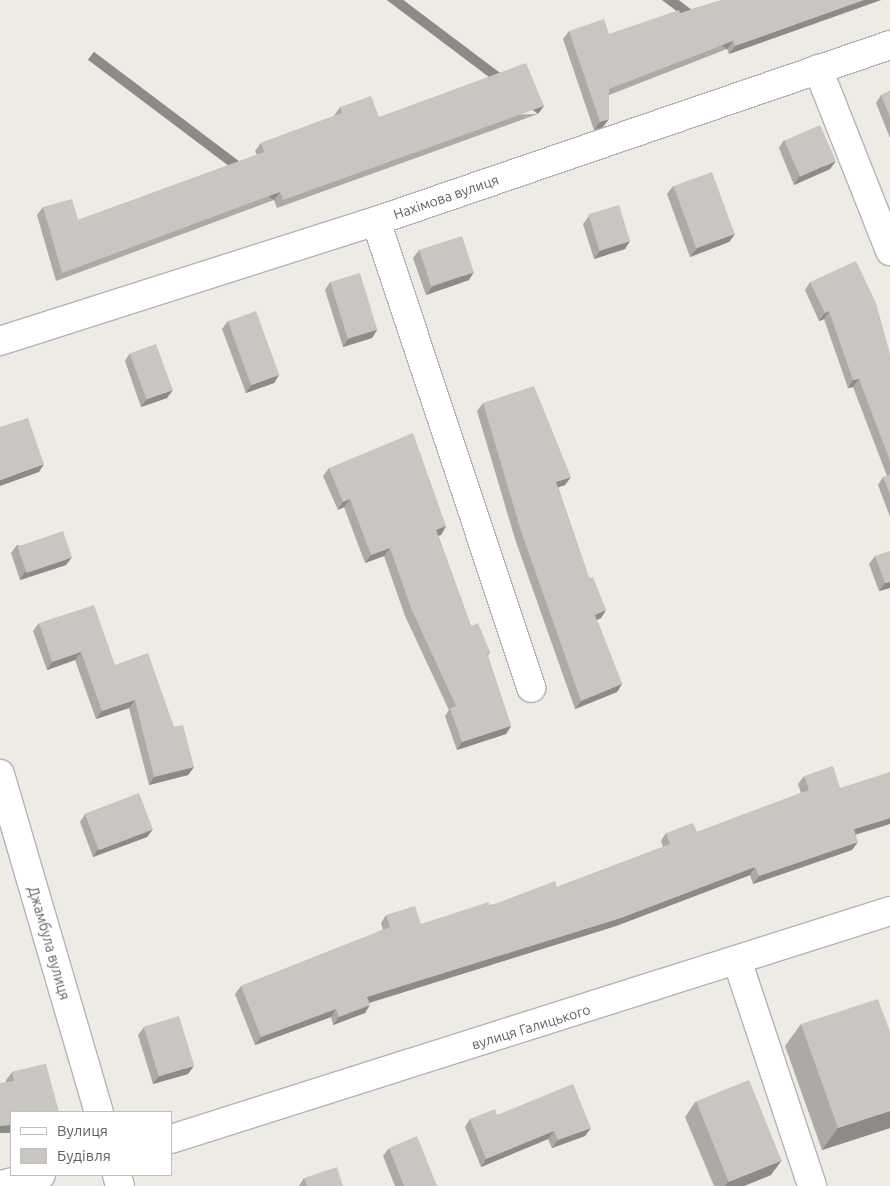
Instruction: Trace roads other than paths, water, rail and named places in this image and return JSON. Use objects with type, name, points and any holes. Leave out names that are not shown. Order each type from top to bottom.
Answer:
[{"type":"street","name":"Нахімова вулиця","points":[[0,340],[376,221],[890,45]]},
{"type":"street","points":[[818,69],[890,252]]},
{"type":"street","points":[[376,221],[531,688]]},
{"type":"street","name":"Джамбула вулиця","points":[[0,774],[98,1111]]},
{"type":"street","name":"вулиця Галицького","points":[[172,1139],[738,962],[890,911]]},
{"type":"street","points":[[738,962],[812,1186]]},
{"type":"street","points":[[0,1185],[37,1176]]}]
